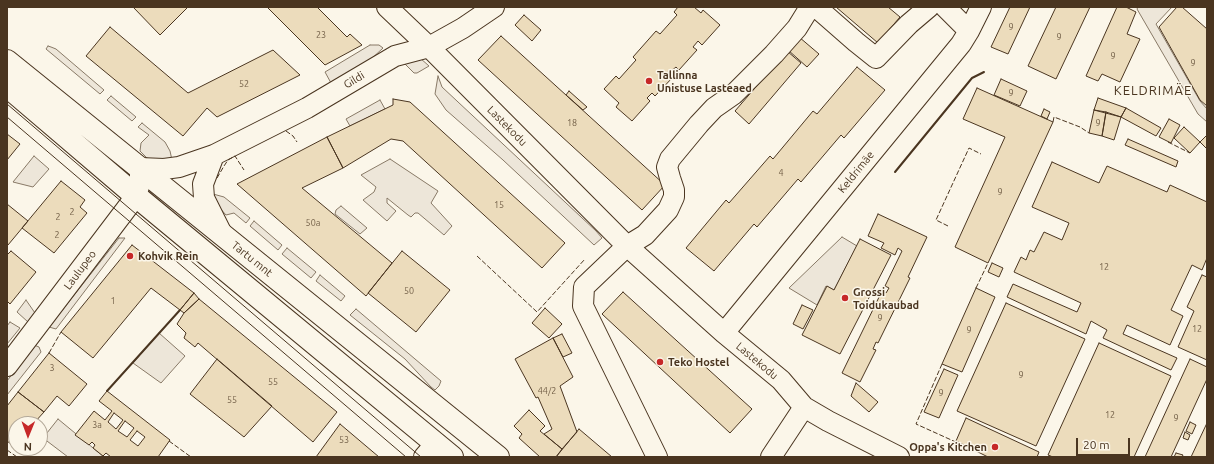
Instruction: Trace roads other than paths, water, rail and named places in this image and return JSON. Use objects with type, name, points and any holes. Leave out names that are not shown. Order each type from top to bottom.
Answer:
[{"type":"main road","name":"Tartu mnt","points":[[7,60],[498,457]]},
{"type":"main road","points":[[7,86],[437,452]]},
{"type":"street","name":"Lastekodu","points":[[387,7],[429,47],[627,246],[724,333],[781,380],[804,407],[828,421],[899,457]]},
{"type":"street","name":"Gildi","points":[[140,168],[164,169],[179,167],[214,155],[308,108],[395,56],[429,47],[463,28],[494,7]]},
{"type":"street","points":[[657,457],[583,306],[584,287],[627,246],[644,235],[668,210],[674,197],[674,190],[668,167],[670,159],[714,108],[734,94],[774,54],[797,28],[810,7]]},
{"type":"street","points":[[816,7],[876,58],[909,24],[929,7]]},
{"type":"street","points":[[945,7],[969,31]]},
{"type":"street","name":"Keldrimäe","points":[[724,333],[961,44],[981,7]]},
{"type":"street","points":[[214,155],[203,184],[204,198],[222,234]]},
{"type":"street","name":"Laulupeo","points":[[7,366],[136,196],[140,183],[140,168]]},
{"type":"street","points":[[771,457],[804,407]]},
{"type":"tram line","points":[[7,104],[421,457]]},
{"type":"tram line","points":[[7,117],[406,457]]},
{"type":"place","name":"Tallinna Unistuse Lasteaed","points":[[649,81]]},
{"type":"place","name":"Kohvik Rein","points":[[130,256]]},
{"type":"place","name":"Grossi Toidukaubad","points":[[845,298]]},
{"type":"place","name":"Teko Hostel","points":[[660,362]]},
{"type":"place","name":"Oppa's Kitchen","points":[[995,447]]},
{"type":"district","name":"KELDRIMÄE","points":[[1153,91]]}]
